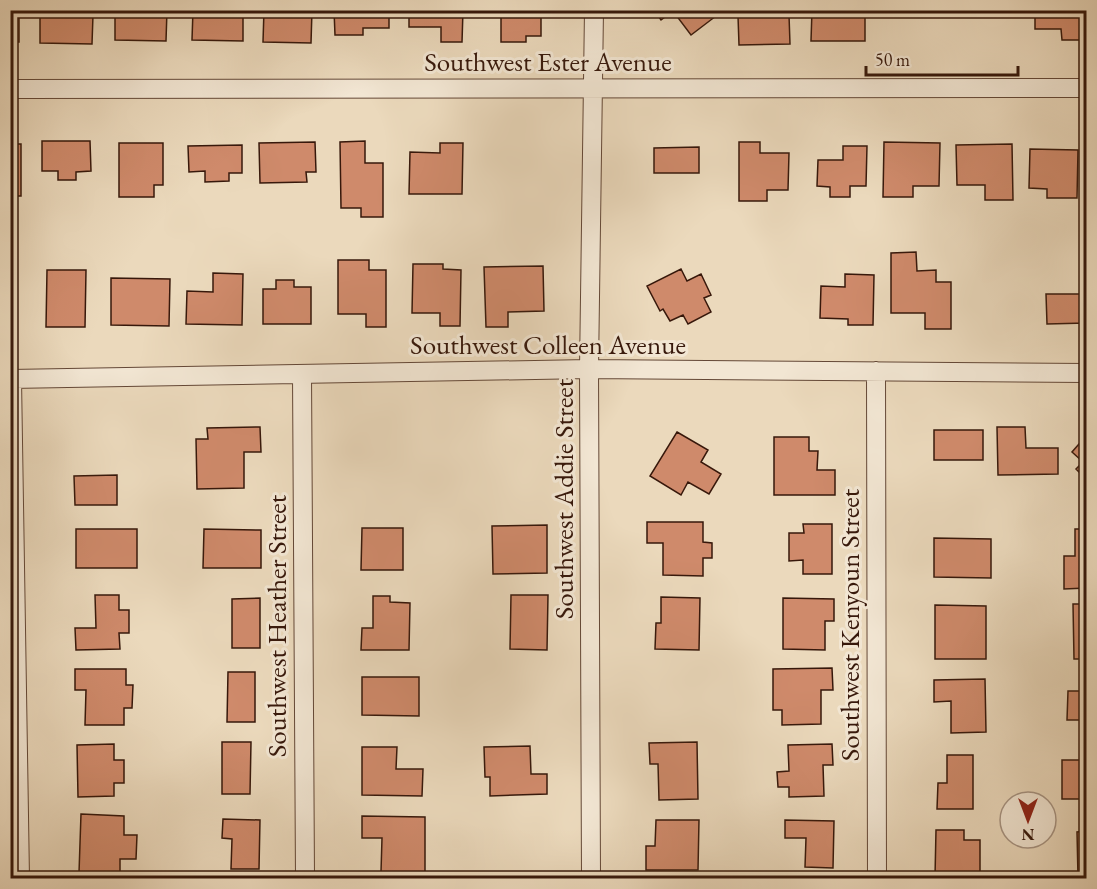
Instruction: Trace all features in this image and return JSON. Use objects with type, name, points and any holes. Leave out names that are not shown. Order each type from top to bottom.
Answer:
[{"type":"street","name":"Southwest Addie Street","points":[[591,879],[589,369],[594,10]]},
{"type":"street","name":"Southwest Ester Avenue","points":[[10,89],[1086,88]]},
{"type":"street","name":"Southwest Colleen Avenue","points":[[11,379],[589,369],[1086,373]]},
{"type":"street","name":"Southwest Kenyoun Street","points":[[876,371],[877,879]]},
{"type":"street","name":"Southwest Heather Street","points":[[302,374],[305,879]]},
{"type":"street","points":[[11,379],[20,879]]},
{"type":"building","points":[[10,10],[19,10],[19,42],[10,42]]},
{"type":"building","points":[[115,10],[167,10],[166,41],[115,40]]},
{"type":"building","points":[[193,10],[243,10],[243,41],[192,40]]},
{"type":"building","points":[[264,10],[312,10],[311,43],[263,42]]},
{"type":"building","points":[[334,10],[389,10],[389,28],[363,28],[363,35],[335,35]]},
{"type":"building","points":[[409,10],[463,10],[462,42],[441,42],[441,27],[409,27]]},
{"type":"building","points":[[501,10],[541,10],[541,36],[526,36],[526,42],[501,42]]},
{"type":"building","points":[[654,10],[711,10],[716,16],[691,35],[673,11],[661,20]]},
{"type":"building","points":[[812,10],[865,10],[865,41],[811,41]]},
{"type":"building","points":[[1035,10],[1082,10],[1083,40],[1062,40],[1061,29],[1035,29]]},
{"type":"building","points":[[40,15],[93,15],[92,44],[40,43]]},
{"type":"building","points":[[789,15],[790,44],[739,45],[738,16]]},
{"type":"building","points":[[42,141],[90,141],[91,171],[76,172],[76,180],[58,180],[58,171],[42,171]]},
{"type":"building","points":[[365,141],[365,163],[383,163],[383,217],[361,217],[361,208],[341,208],[340,142]]},
{"type":"building","points":[[315,142],[316,172],[306,172],[307,182],[260,183],[259,143]]},
{"type":"building","points":[[739,142],[760,142],[760,153],[789,153],[788,190],[767,190],[767,201],[739,201]]},
{"type":"building","points":[[884,142],[940,143],[939,186],[913,186],[913,197],[883,197]]},
{"type":"building","points":[[119,143],[163,143],[163,185],[154,185],[154,197],[119,197]]},
{"type":"building","points":[[440,143],[463,143],[462,194],[409,194],[410,152],[440,153]]},
{"type":"building","points":[[10,144],[21,144],[21,196],[10,196]]},
{"type":"building","points":[[1012,144],[1013,200],[985,200],[985,185],[957,185],[956,145]]},
{"type":"building","points":[[242,145],[242,173],[229,173],[229,181],[205,182],[205,171],[189,172],[188,146]]},
{"type":"building","points":[[843,146],[867,146],[866,186],[850,186],[850,197],[830,197],[830,187],[817,186],[818,160],[843,160]]},
{"type":"building","points":[[699,147],[699,173],[654,173],[654,148]]},
{"type":"building","points":[[1030,149],[1078,150],[1077,198],[1047,198],[1047,189],[1029,188]]},
{"type":"building","points":[[916,252],[917,271],[936,270],[936,282],[951,282],[951,329],[925,329],[925,313],[891,313],[891,253]]},
{"type":"building","points":[[338,260],[369,260],[369,270],[386,270],[386,327],[366,327],[366,314],[338,314]]},
{"type":"building","points":[[413,264],[443,264],[443,269],[461,270],[460,326],[440,326],[440,313],[412,313]]},
{"type":"building","points":[[543,266],[544,311],[508,312],[508,327],[486,327],[484,267]]},
{"type":"building","points":[[681,269],[687,281],[701,274],[711,295],[704,298],[711,312],[688,324],[683,315],[670,321],[663,309],[660,311],[647,286]]},
{"type":"building","points":[[47,270],[86,270],[85,327],[46,327]]},
{"type":"building","points":[[213,273],[243,274],[242,325],[186,324],[187,291],[213,292]]},
{"type":"building","points":[[845,274],[874,275],[873,325],[848,325],[848,319],[820,318],[821,286],[845,287]]},
{"type":"building","points":[[111,278],[170,279],[169,326],[111,325]]},
{"type":"building","points":[[276,280],[294,280],[294,287],[311,287],[311,324],[263,324],[263,289],[276,289]]},
{"type":"building","points":[[10,282],[17,282],[16,323],[10,323]]},
{"type":"building","points":[[1046,294],[1086,294],[1086,323],[1047,324]]},
{"type":"building","points":[[260,427],[261,452],[244,452],[244,488],[197,489],[196,439],[208,439],[207,428]]},
{"type":"building","points":[[997,427],[1025,427],[1026,448],[1058,448],[1058,474],[998,475]]},
{"type":"building","points":[[934,430],[983,430],[983,460],[934,460]]},
{"type":"building","points":[[677,432],[708,450],[701,462],[721,474],[709,494],[688,482],[681,495],[650,476]]},
{"type":"building","points":[[1086,436],[1086,479],[1076,469],[1083,462],[1072,452]]},
{"type":"building","points":[[774,437],[809,437],[809,451],[818,451],[817,470],[835,470],[835,495],[774,495]]},
{"type":"building","points":[[117,475],[117,505],[75,505],[74,476]]},
{"type":"building","points":[[647,522],[703,522],[703,542],[712,543],[712,558],[703,558],[703,576],[663,575],[663,543],[647,543]]},
{"type":"building","points":[[803,524],[832,524],[832,574],[803,574],[803,560],[789,561],[789,533],[804,533]]},
{"type":"building","points":[[547,525],[547,573],[493,574],[492,526]]},
{"type":"building","points":[[362,528],[403,528],[403,570],[361,570]]},
{"type":"building","points":[[76,529],[137,529],[137,568],[76,568]]},
{"type":"building","points":[[204,529],[261,530],[261,568],[203,568]]},
{"type":"building","points":[[1075,529],[1086,529],[1086,588],[1064,589],[1064,556],[1075,556]]},
{"type":"building","points":[[934,538],[991,539],[991,578],[934,577]]},
{"type":"building","points":[[95,595],[119,595],[119,610],[129,610],[129,633],[119,633],[120,649],[76,650],[75,628],[96,628]]},
{"type":"building","points":[[511,595],[548,595],[547,650],[510,649]]},
{"type":"building","points":[[373,596],[390,596],[390,602],[410,603],[409,650],[361,650],[362,628],[373,628]]},
{"type":"building","points":[[661,597],[700,598],[699,650],[655,649],[656,623],[661,623]]},
{"type":"building","points":[[260,598],[260,648],[232,648],[232,599]]},
{"type":"building","points":[[783,598],[834,599],[834,621],[825,621],[825,650],[783,649]]},
{"type":"building","points":[[1073,604],[1086,604],[1086,659],[1074,659]]},
{"type":"building","points":[[935,605],[986,606],[986,659],[935,659]]},
{"type":"building","points":[[832,668],[833,690],[821,690],[821,724],[782,725],[782,710],[773,710],[773,669]]},
{"type":"building","points":[[75,669],[126,669],[126,685],[133,685],[132,708],[124,708],[124,725],[85,725],[86,690],[75,690]]},
{"type":"building","points":[[228,672],[255,672],[255,722],[227,722]]},
{"type":"building","points":[[362,677],[419,677],[419,716],[362,715]]},
{"type":"building","points":[[985,679],[986,732],[951,733],[951,701],[934,702],[934,680]]},
{"type":"building","points":[[1085,681],[1086,729],[1084,729],[1084,720],[1067,720],[1068,691],[1085,691]]},
{"type":"building","points":[[222,742],[251,742],[250,794],[222,794]]},
{"type":"building","points":[[697,742],[698,799],[659,800],[658,764],[650,764],[649,743]]},
{"type":"building","points":[[114,744],[114,760],[124,760],[124,783],[114,783],[114,796],[78,797],[77,745]]},
{"type":"building","points":[[832,744],[833,765],[823,765],[824,796],[789,797],[789,787],[778,787],[777,772],[789,771],[788,745]]},
{"type":"building","points":[[530,746],[531,774],[547,774],[547,794],[490,796],[490,777],[485,777],[484,747]]},
{"type":"building","points":[[362,747],[397,747],[396,769],[423,769],[422,796],[362,795]]},
{"type":"building","points":[[947,755],[973,755],[973,809],[937,809],[938,783],[947,783]]},
{"type":"building","points":[[1062,760],[1086,760],[1086,799],[1062,799]]},
{"type":"building","points":[[81,814],[124,816],[124,835],[137,835],[136,859],[120,859],[120,874],[79,873]]},
{"type":"building","points":[[362,816],[425,817],[425,873],[381,872],[382,838],[362,838]]},
{"type":"building","points":[[223,819],[260,820],[259,869],[231,869],[232,839],[222,838]]},
{"type":"building","points":[[656,820],[699,820],[698,870],[646,870],[646,846],[655,846]]},
{"type":"building","points":[[785,820],[834,821],[833,868],[805,867],[806,838],[785,838]]},
{"type":"building","points":[[936,830],[964,830],[964,840],[980,840],[980,878],[935,877]]},
{"type":"building","points":[[1086,831],[1086,877],[1078,877],[1077,832]]}]
